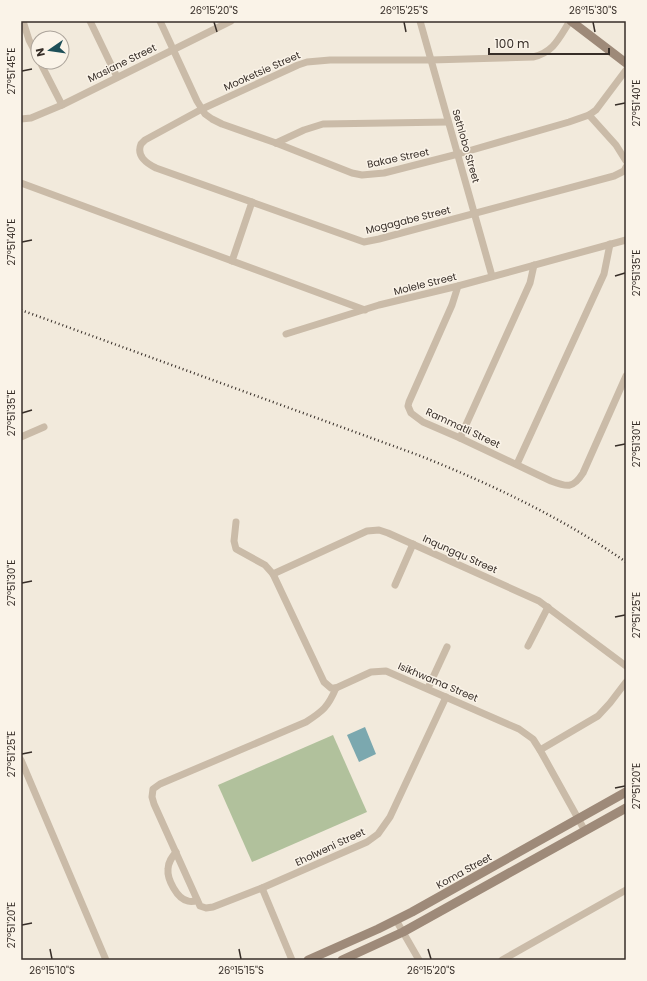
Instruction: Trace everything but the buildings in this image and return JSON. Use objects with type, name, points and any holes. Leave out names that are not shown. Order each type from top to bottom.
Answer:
[{"type":"main road","points":[[571,21],[626,63]]},
{"type":"main road","name":"Koma Street","points":[[308,960],[329,956],[464,884],[626,792]]},
{"type":"main road","points":[[342,960],[403,932],[626,808]]},
{"type":"street","points":[[23,21],[30,42]]},
{"type":"street","points":[[90,21],[117,77]]},
{"type":"street","name":"Bakae Street","points":[[160,21],[195,97],[202,109],[212,119],[352,173],[362,175],[384,173],[458,154],[589,115],[596,110],[626,70]]},
{"type":"street","name":"Masiane Street","points":[[21,119],[31,118],[62,105],[231,21]]},
{"type":"street","name":"Sethlobo Street","points":[[420,21],[492,276]]},
{"type":"street","name":"Mooketsie Street","points":[[140,148],[141,144],[145,140],[202,109],[307,62],[330,60],[522,58],[542,55],[553,47],[571,21]]},
{"type":"street","points":[[44,70],[62,105]]},
{"type":"street","points":[[589,115],[616,145],[626,161]]},
{"type":"street","points":[[276,144],[314,126],[323,124],[448,122]]},
{"type":"street","name":"Mogagabe Street","points":[[140,148],[142,158],[149,165],[364,242],[475,214],[614,176],[624,171],[626,167]]},
{"type":"street","points":[[21,184],[365,310]]},
{"type":"street","points":[[232,261],[252,202]]},
{"type":"street","name":"Molele Street","points":[[286,334],[365,310],[626,240]]},
{"type":"street","points":[[517,464],[604,274],[610,244]]},
{"type":"street","points":[[460,438],[530,284],[534,265]]},
{"type":"street","name":"Rammatli Street","points":[[458,286],[452,305],[410,398],[408,406],[411,413],[423,422],[517,464],[555,483],[568,486],[576,483],[584,473],[626,376]]},
{"type":"street","points":[[21,437],[44,427]]},
{"type":"street","points":[[176,852],[170,859],[167,870],[169,878],[177,893],[183,899],[189,902],[197,900],[176,852],[154,804],[152,797],[153,789],[160,784],[306,722],[326,708],[336,688],[331,688],[324,682],[273,574],[265,565],[236,549],[234,541],[236,522]]},
{"type":"street","name":"Inqungqu Street","points":[[273,574],[357,535],[373,530],[379,530],[413,544],[548,607],[626,666]]},
{"type":"street","points":[[395,585],[413,544]]},
{"type":"street","points":[[528,646],[548,607]]},
{"type":"street","points":[[428,688],[447,647]]},
{"type":"street","name":"Isikhwama Street","points":[[336,688],[371,672],[382,671],[428,688],[519,729],[533,739],[585,831]]},
{"type":"street","points":[[540,750],[598,716],[626,682]]},
{"type":"street","name":"Eholweni Street","points":[[197,900],[200,906],[213,908],[367,842],[378,834],[390,818],[446,697]]},
{"type":"street","points":[[21,760],[106,960]]},
{"type":"street","points":[[262,888],[292,960]]},
{"type":"street","points":[[502,960],[626,890]]},
{"type":"street","points":[[396,920],[419,960]]},
{"type":"green space","points":[[333,735],[367,812],[252,862],[218,785]]},
{"type":"water","points":[[365,727],[376,754],[359,762],[347,735]]},
{"type":"railway","points":[[21,310],[445,466],[525,502],[576,530],[626,562]]}]
